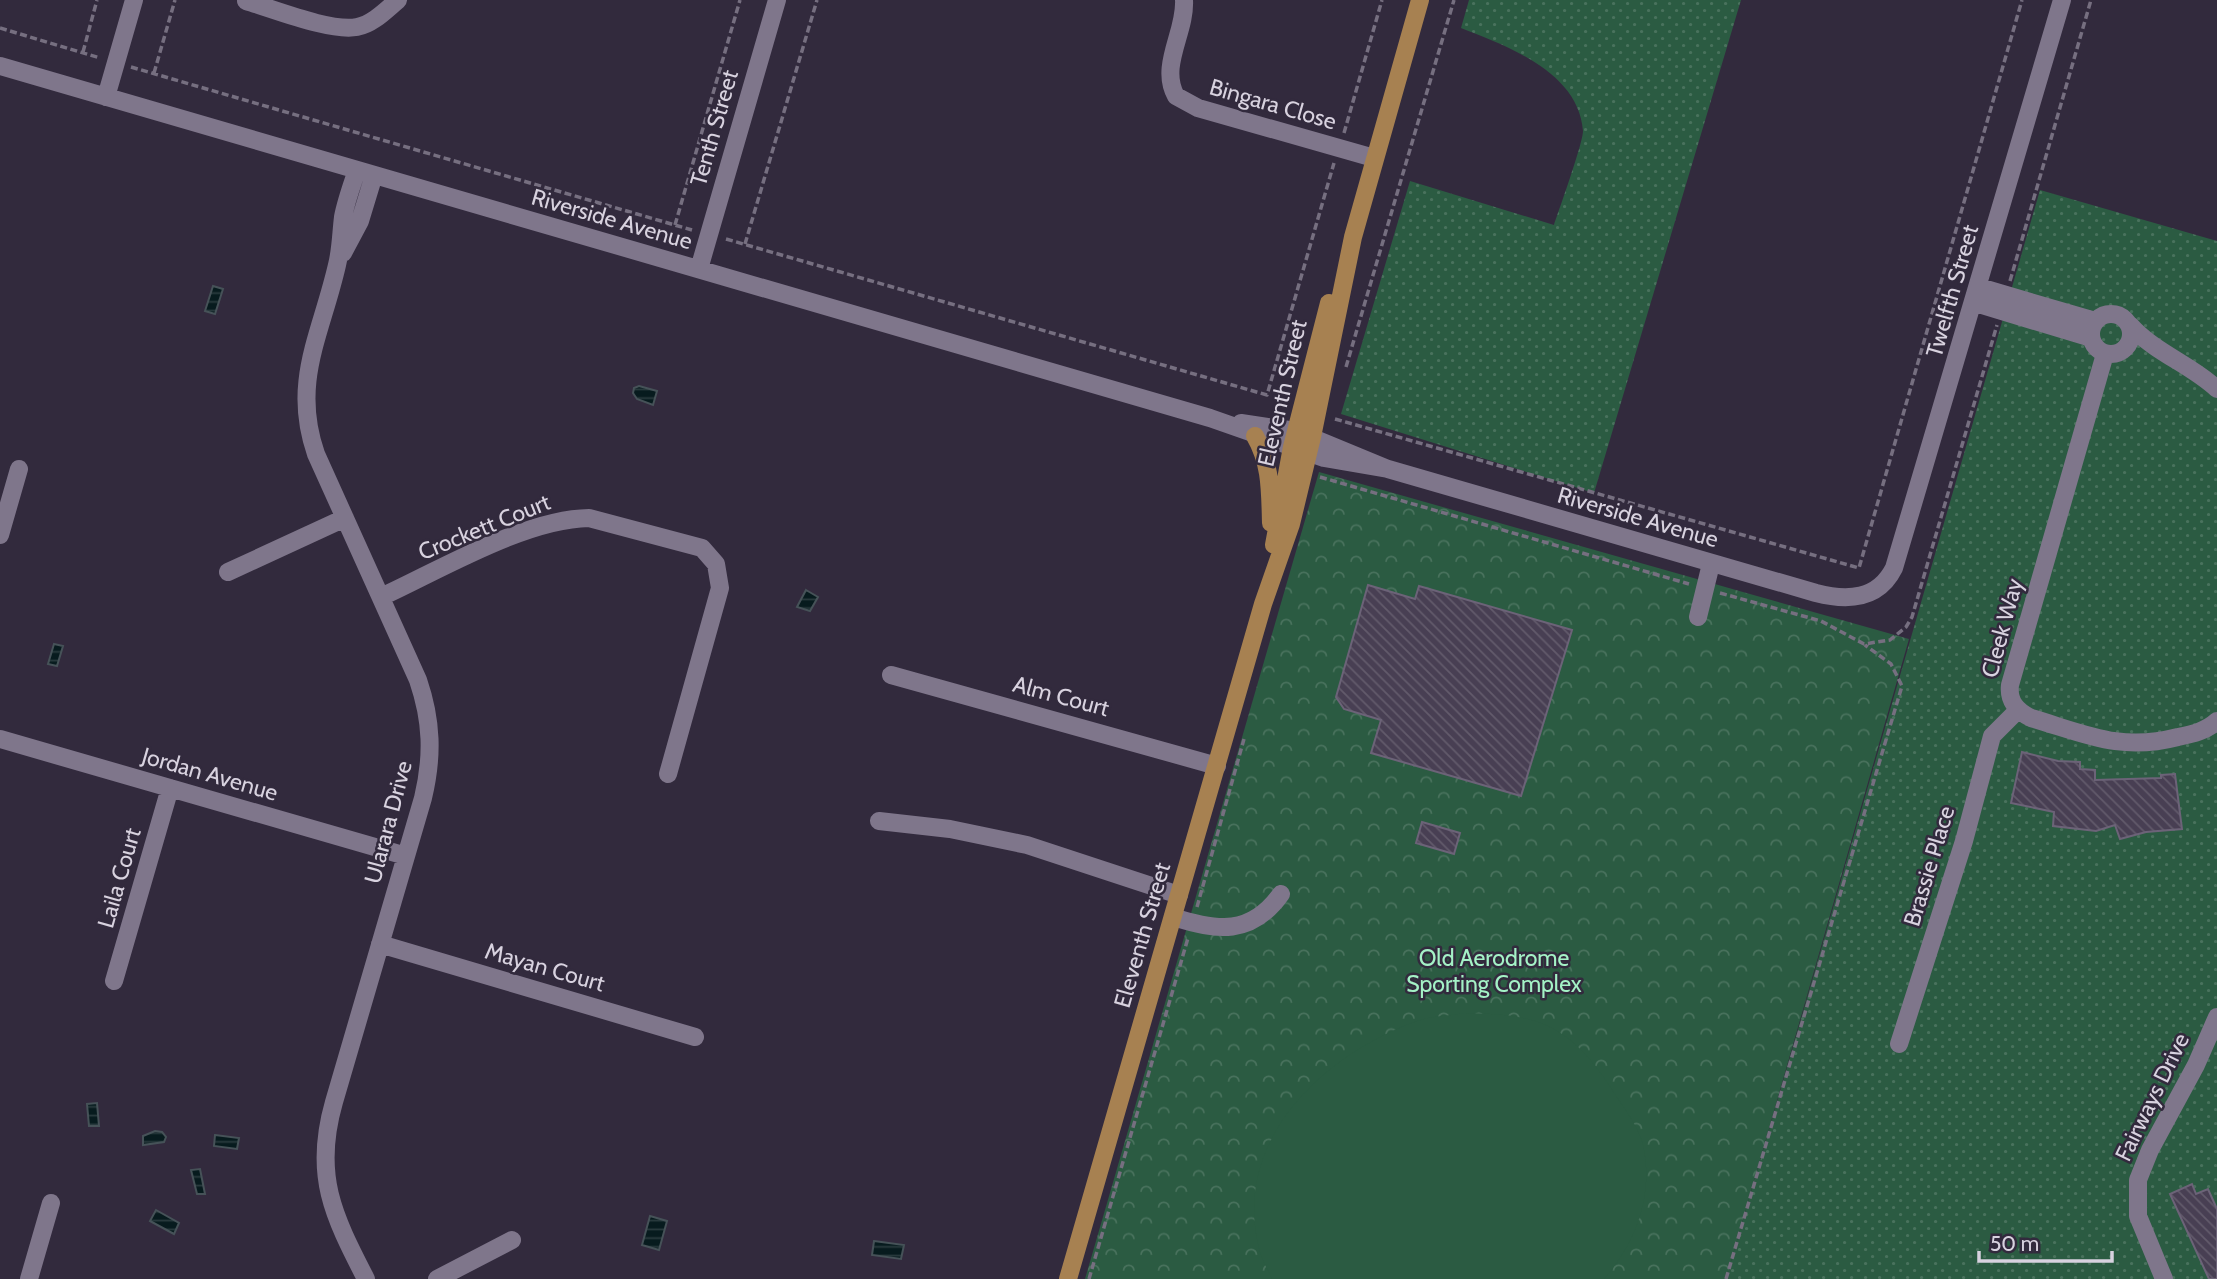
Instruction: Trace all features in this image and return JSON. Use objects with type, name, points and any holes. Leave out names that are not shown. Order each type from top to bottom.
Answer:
[{"type":"main road","name":"Eleventh Street","points":[[1068,1279],[1263,604],[1291,524],[1353,237],[1420,0]]},
{"type":"main road","points":[[1255,436],[1270,474],[1271,561]]},
{"type":"main road","name":"Eleventh Street","points":[[1263,604],[1271,561],[1310,445]]},
{"type":"street","points":[[106,97],[134,0]]},
{"type":"street","points":[[246,2],[338,27],[356,27],[371,22],[398,0]]},
{"type":"street","name":"Tenth Street","points":[[699,269],[777,0]]},
{"type":"street","name":"Bingara Close","points":[[1184,0],[1182,25],[1169,78],[1176,96],[1198,108],[1374,158]]},
{"type":"street","name":"Twelfth Street","points":[[1876,590],[1894,568],[1977,295],[2062,0]]},
{"type":"street","name":"Riverside Avenue","points":[[0,66],[1310,445],[1711,564],[1835,598],[1863,596],[1876,590]]},
{"type":"street","name":"Ularara Drive","points":[[366,172],[344,214],[338,262],[311,358],[304,405],[307,430],[316,454],[418,680],[431,731],[429,774],[324,1145],[324,1170],[329,1198],[337,1223],[366,1279]]},
{"type":"street","points":[[1977,295],[2093,329],[2105,354],[2113,355],[2124,350],[2152,347]]},
{"type":"street","points":[[2093,329],[2107,313],[2114,314],[2152,347],[2189,366],[2217,389]]},
{"type":"street","points":[[2124,350],[2131,339],[2130,326]]},
{"type":"street","name":"Cleek Way","points":[[2105,354],[2010,685],[2011,699],[2018,710],[2031,718],[2104,739],[2139,745],[2199,732],[2217,721]]},
{"type":"street","name":"Riverside Avenue","points":[[1210,418],[1255,436],[1310,445]]},
{"type":"street","points":[[0,535],[19,469]]},
{"type":"street","points":[[228,572],[345,518]]},
{"type":"street","name":"Crockett Court","points":[[381,597],[523,532],[573,518],[589,518],[702,548],[716,564],[720,588],[668,774]]},
{"type":"street","points":[[1698,617],[1711,564]]},
{"type":"street","name":"Alm Court","points":[[891,676],[1217,766]]},
{"type":"street","name":"Brassie Place","points":[[1899,1044],[1964,841],[1992,736],[2018,710]]},
{"type":"street","name":"Jordan Avenue","points":[[0,739],[406,856]]},
{"type":"street","name":"Laila Court","points":[[114,981],[170,788]]},
{"type":"street","points":[[879,821],[950,829],[1027,845],[1179,895]]},
{"type":"street","points":[[1173,917],[1227,928],[1243,925],[1271,909],[1281,894]]},
{"type":"street","name":"Mayan Court","points":[[380,944],[695,1037]]},
{"type":"street","name":"Fairways Drive","points":[[2164,1279],[2138,1216],[2138,1180],[2150,1150],[2196,1065],[2217,1017]]},
{"type":"street","points":[[29,1279],[51,1203]]},
{"type":"street","points":[[437,1279],[512,1240]]},
{"type":"path","points":[[0,28],[83,52],[97,0]]},
{"type":"path","points":[[175,0],[154,74],[1267,396],[1382,0]]},
{"type":"path","points":[[675,225],[740,0]]},
{"type":"path","points":[[746,244],[817,0]]},
{"type":"path","points":[[1345,374],[1454,0]]},
{"type":"path","points":[[1335,419],[1859,568],[2022,0]]},
{"type":"path","points":[[1864,644],[1890,640],[1906,627],[1912,617],[2091,0]]},
{"type":"path","points":[[1338,408],[1335,419],[1310,445],[1318,477],[1821,621],[1864,644],[1891,664],[1902,686],[1726,1279]]},
{"type":"path","points":[[1089,1279],[1248,726]]},
{"type":"green space","points":[[1469,0],[1741,0],[1594,493],[1341,414],[1410,181],[1554,225],[1575,162],[1583,131],[1578,110],[1569,93],[1555,77],[1538,64],[1499,43],[1461,28]]},
{"type":"green space","points":[[2040,190],[2217,241],[2217,1279],[1726,1279]]},
{"type":"green space","name":"Old Aerodrome Sporting Complex","points":[[1319,472],[1909,639],[1726,1279],[1085,1279]]},
{"type":"green space","points":[[1464,1013],[1518,1017],[1538,1022],[1558,1032],[1590,1059],[1633,1122],[1641,1137],[1646,1163],[1644,1199],[1633,1234],[1615,1265],[1604,1279],[1272,1279],[1259,1248],[1254,1205],[1260,1169],[1274,1135],[1294,1105],[1320,1078],[1350,1055],[1383,1036],[1422,1019]]},
{"type":"shaded area","points":[[213,286],[223,289],[215,314],[205,311]]},
{"type":"shaded area","points":[[639,386],[657,391],[653,405],[637,399],[633,393],[634,388]]},
{"type":"shaded area","points":[[806,590],[818,597],[810,611],[797,607]]},
{"type":"shaded area","points":[[54,644],[63,646],[57,666],[48,664]]},
{"type":"shaded area","points":[[97,1103],[99,1126],[89,1126],[87,1104]]},
{"type":"shaded area","points":[[155,1131],[162,1132],[166,1137],[164,1142],[143,1145],[143,1136]]},
{"type":"shaded area","points":[[215,1135],[239,1138],[237,1149],[214,1146]]},
{"type":"shaded area","points":[[200,1169],[205,1194],[197,1194],[191,1170]]},
{"type":"shaded area","points":[[156,1210],[179,1223],[174,1234],[150,1221]]},
{"type":"shaded area","points":[[650,1216],[667,1221],[659,1250],[642,1245]]},
{"type":"shaded area","points":[[874,1241],[904,1245],[901,1259],[872,1255]]},
{"type":"building","points":[[1368,585],[1415,599],[1419,586],[1572,630],[1521,796],[1371,753],[1381,720],[1344,709],[1336,697]]},
{"type":"building","points":[[2022,752],[2058,761],[2080,762],[2080,769],[2095,770],[2095,780],[2161,778],[2161,775],[2175,774],[2182,829],[2146,832],[2120,839],[2115,825],[2096,831],[2053,826],[2054,812],[2011,803]]},
{"type":"building","points":[[1422,822],[1460,833],[1454,854],[1416,843]]},
{"type":"building","points":[[2192,1184],[2196,1194],[2208,1189],[2217,1209],[2217,1279],[2209,1279],[2170,1194]]}]
